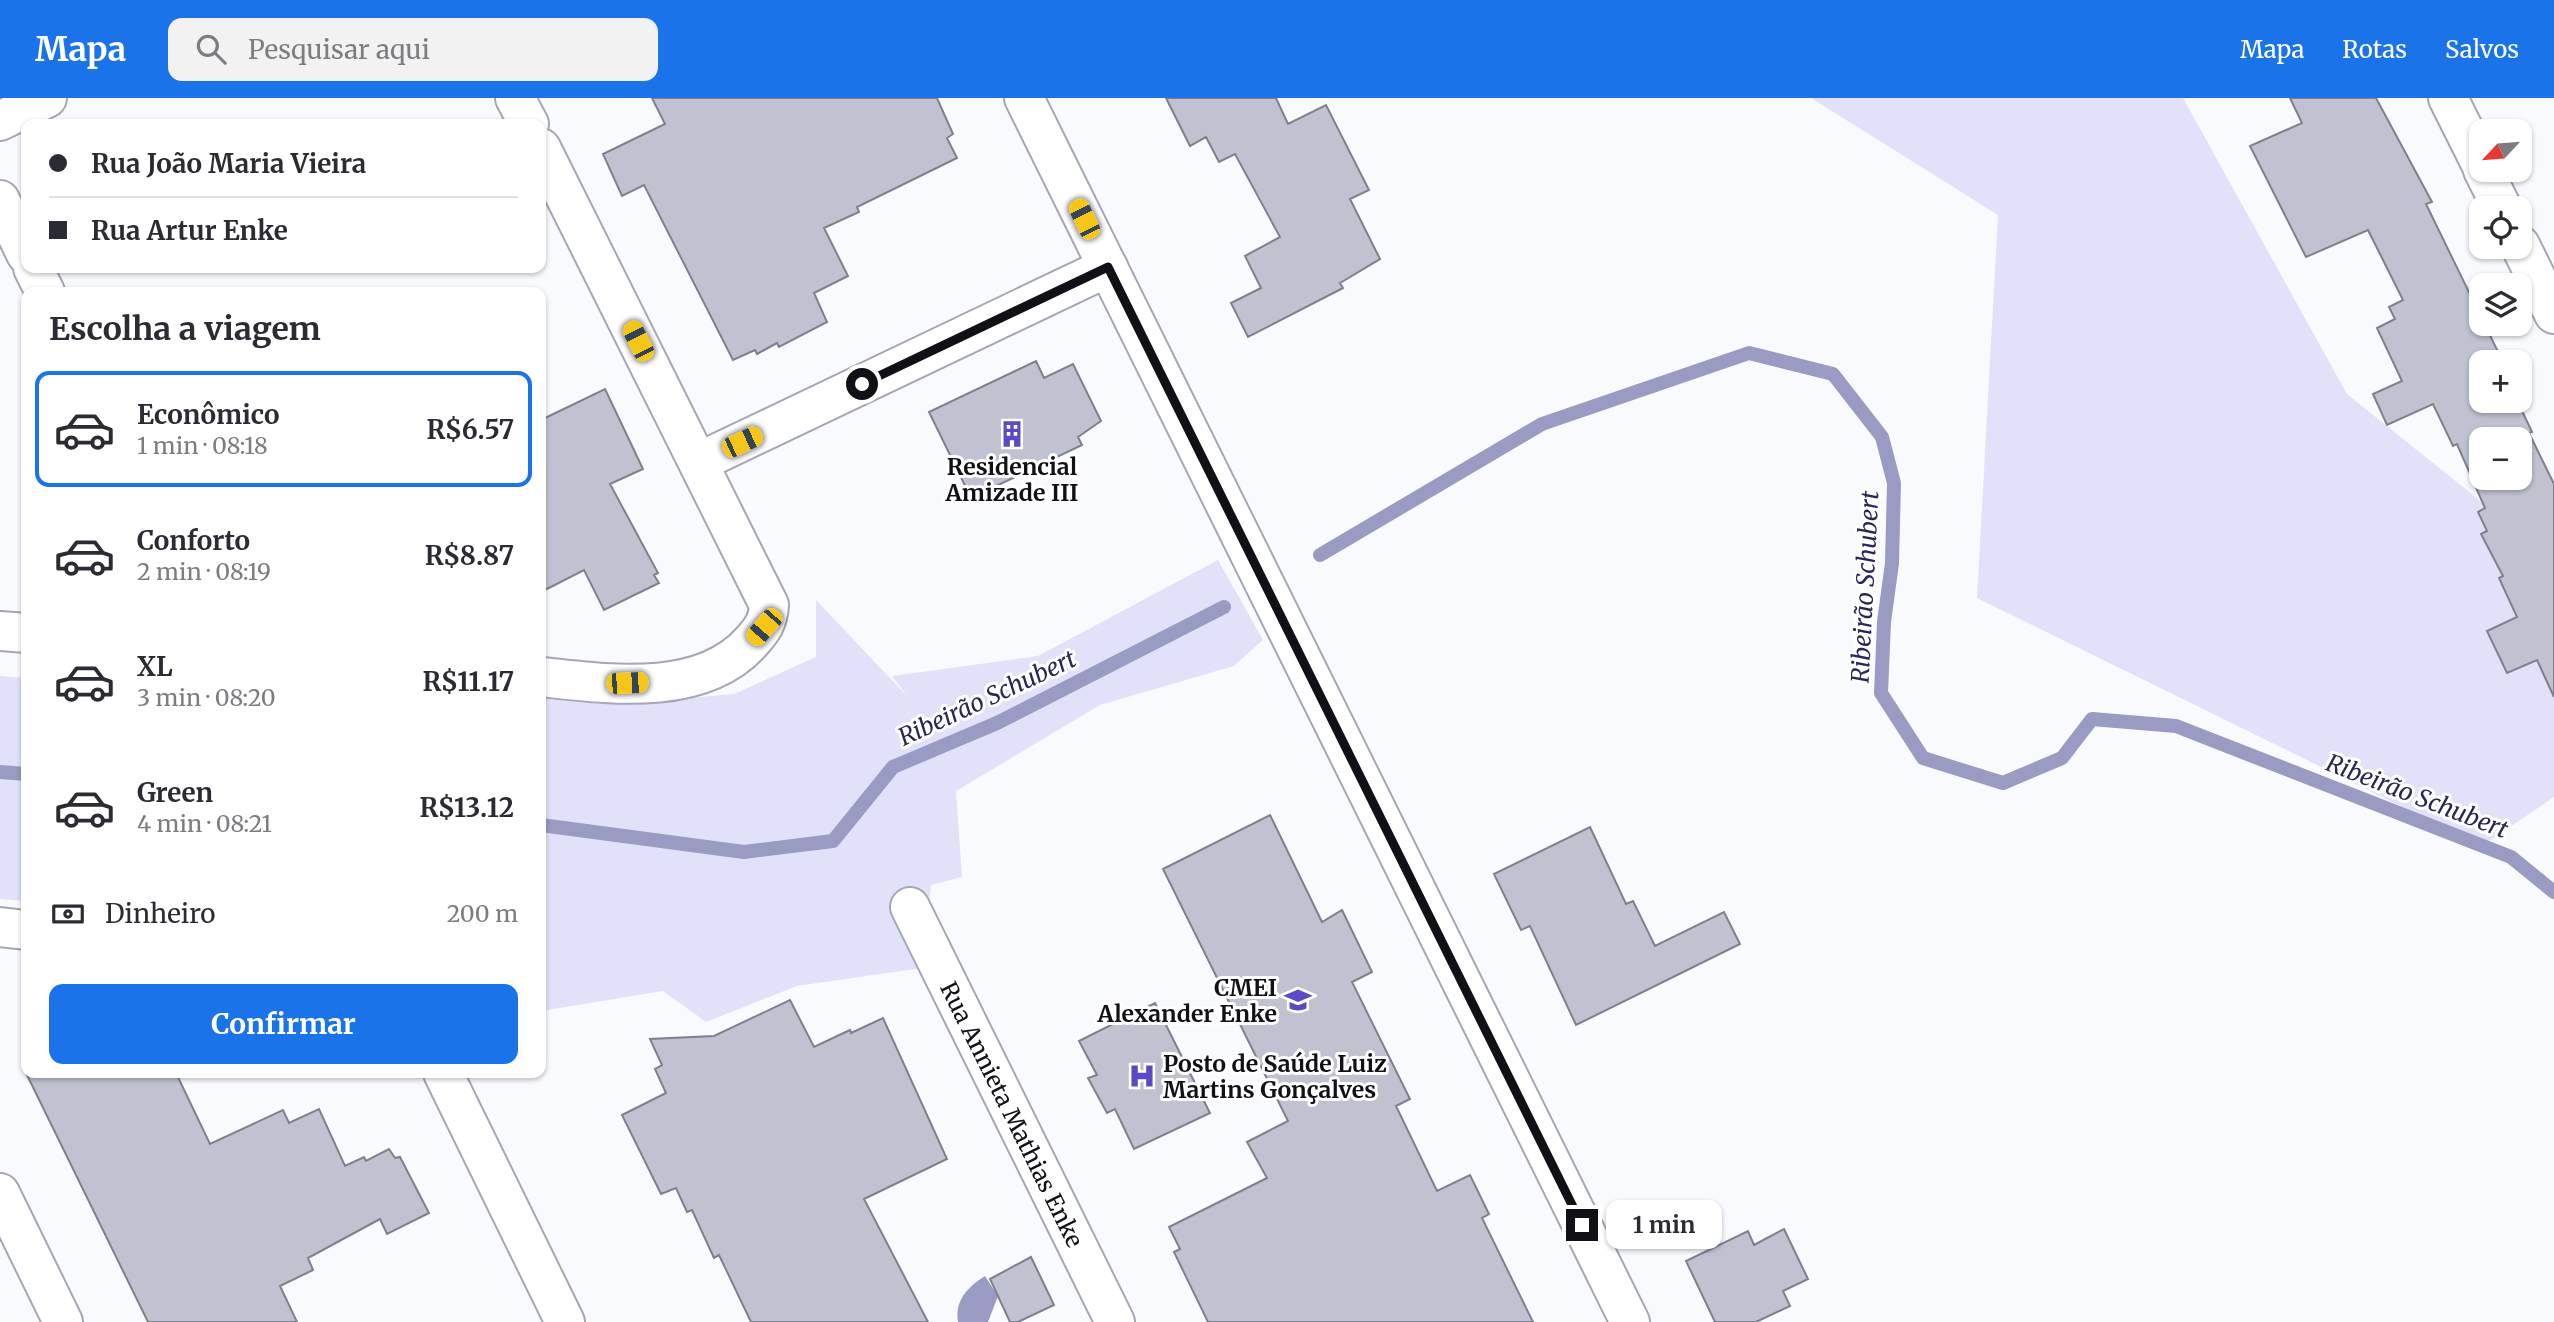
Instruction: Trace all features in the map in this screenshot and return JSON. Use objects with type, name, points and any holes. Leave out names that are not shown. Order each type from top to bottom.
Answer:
[{"type":"street","points":[[0,121],[47,98]]},
{"type":"street","points":[[515,98],[526,119]]},
{"type":"street","points":[[1024,98],[1630,1322]]},
{"type":"street","points":[[2448,98],[2469,141]]},
{"type":"street","points":[[546,158],[765,592],[769,605],[764,627],[741,653],[715,668],[668,682],[606,684],[546,678]]},
{"type":"street","points":[[0,200],[21,244]]},
{"type":"street","points":[[2527,259],[2554,314]]},
{"type":"street","points":[[699,462],[1108,267]]},
{"type":"street","points":[[0,631],[21,633]]},
{"type":"street","name":"Rua Annieta Mathias Enke","points":[[910,907],[1115,1322]]},
{"type":"street","points":[[0,927],[21,929]]},
{"type":"street","points":[[445,1078],[565,1322]]},
{"type":"street","points":[[0,1193],[62,1322]]},
{"type":"shaded area","points":[[1811,98],[2183,98],[2347,394],[2554,560],[2554,797],[2482,846],[1977,598],[1998,215]]},
{"type":"shaded area","points":[[1218,560],[1263,640],[1234,666],[1100,705],[956,791],[962,877],[931,885],[922,968],[797,986],[706,1022],[663,991],[546,1010],[546,698],[639,702],[734,694],[816,657],[816,600],[907,696],[892,676],[1038,656]]},
{"type":"shaded area","points":[[0,676],[21,678],[21,901],[0,899]]},
{"type":"water","points":[[985,1276],[998,1296],[988,1322],[958,1322],[958,1307],[964,1294]]},
{"type":"building","points":[[652,98],[937,98],[953,134],[947,138],[957,158],[857,207],[859,212],[824,228],[848,276],[814,293],[827,322],[779,347],[777,343],[757,354],[755,350],[733,360],[644,185],[622,196],[603,154],[665,124]]},
{"type":"building","points":[[1166,98],[1276,98],[1288,124],[1326,105],[1369,190],[1350,199],[1380,259],[1340,283],[1343,288],[1248,337],[1231,303],[1261,288],[1245,256],[1280,237],[1235,154],[1219,162],[1206,137],[1190,146]]},
{"type":"building","points":[[2290,98],[2376,98],[2432,202],[2426,204],[2469,292],[2469,336],[2490,336],[2497,350],[2469,350],[2469,413],[2523,413],[2530,427],[2469,427],[2469,471],[2457,444],[2453,446],[2433,404],[2387,425],[2373,394],[2402,381],[2377,328],[2395,319],[2389,307],[2403,300],[2368,230],[2306,257],[2250,146],[2302,123]]},
{"type":"building","name":"Residencial Amizade III","points":[[1036,361],[1044,378],[1073,364],[1101,421],[1078,437],[1082,445],[971,498],[929,412]]},
{"type":"building","points":[[605,389],[643,469],[610,484],[658,573],[654,575],[659,583],[604,610],[584,570],[546,589],[546,418]]},
{"type":"building","points":[[2532,439],[2554,484],[2554,697],[2537,660],[2507,673],[2487,631],[2517,617],[2499,578],[2503,576],[2481,534],[2487,531],[2478,512],[2485,508],[2477,490],[2532,490]]},
{"type":"building","points":[[1270,815],[1322,922],[1342,910],[1372,972],[1352,982],[1410,1099],[1396,1106],[1437,1191],[1470,1175],[1489,1214],[1482,1218],[1533,1322],[1208,1322],[1174,1252],[1180,1249],[1169,1227],[1267,1178],[1247,1142],[1288,1121],[1163,869]]},
{"type":"building","points":[[1590,827],[1626,904],[1633,901],[1655,946],[1724,912],[1740,944],[1576,1025],[1530,926],[1521,930],[1494,874]]},
{"type":"building","points":[[790,1000],[814,1047],[883,1018],[947,1159],[864,1199],[928,1322],[751,1322],[719,1255],[714,1258],[692,1210],[687,1212],[676,1188],[661,1194],[622,1115],[666,1093],[655,1069],[662,1065],[650,1039],[714,1036]]},
{"type":"building","name":"Posto de Saúde Luiz Martins Gonçalves","points":[[1155,1003],[1210,1113],[1134,1149],[1115,1109],[1107,1113],[1088,1078],[1097,1075],[1079,1041]]},
{"type":"building","points":[[28,1078],[178,1078],[210,1144],[283,1110],[289,1123],[319,1109],[345,1166],[364,1157],[366,1161],[389,1149],[395,1158],[400,1157],[429,1213],[387,1234],[380,1219],[308,1258],[313,1270],[280,1286],[297,1322],[148,1322]]},
{"type":"building","points":[[1784,1229],[1808,1279],[1783,1291],[1790,1306],[1756,1322],[1715,1322],[1686,1261],[1748,1231],[1754,1245]]},
{"type":"building","points":[[1031,1257],[1054,1305],[1018,1322],[1010,1322],[990,1279]]},
{"type":"waterway","name":"Ribeirão Schubert","points":[[1320,555],[1542,424],[1749,353],[1833,374],[1882,437],[1894,483],[1892,563],[1884,622],[1881,693],[1923,758],[2003,783],[2062,758],[2092,719],[2176,726],[2511,857],[2554,892]]},
{"type":"waterway","name":"Ribeirão Schubert","points":[[546,826],[744,852],[833,841],[893,767],[997,723],[1224,607]]},
{"type":"waterway","name":"Ribeirão Schubert","points":[[0,772],[21,774]]},
{"type":"place","name":"Residencial Amizade III","points":[[1012,434]]},
{"type":"place","name":"CMEI Alexander Enke","points":[[1298,1000]]},
{"type":"place","name":"Posto de Saúde Luiz Martins Gonçalves","points":[[1142,1076]]},
{"type":"route","points":[[862,384],[1108,267],[1582,1225]]}]
